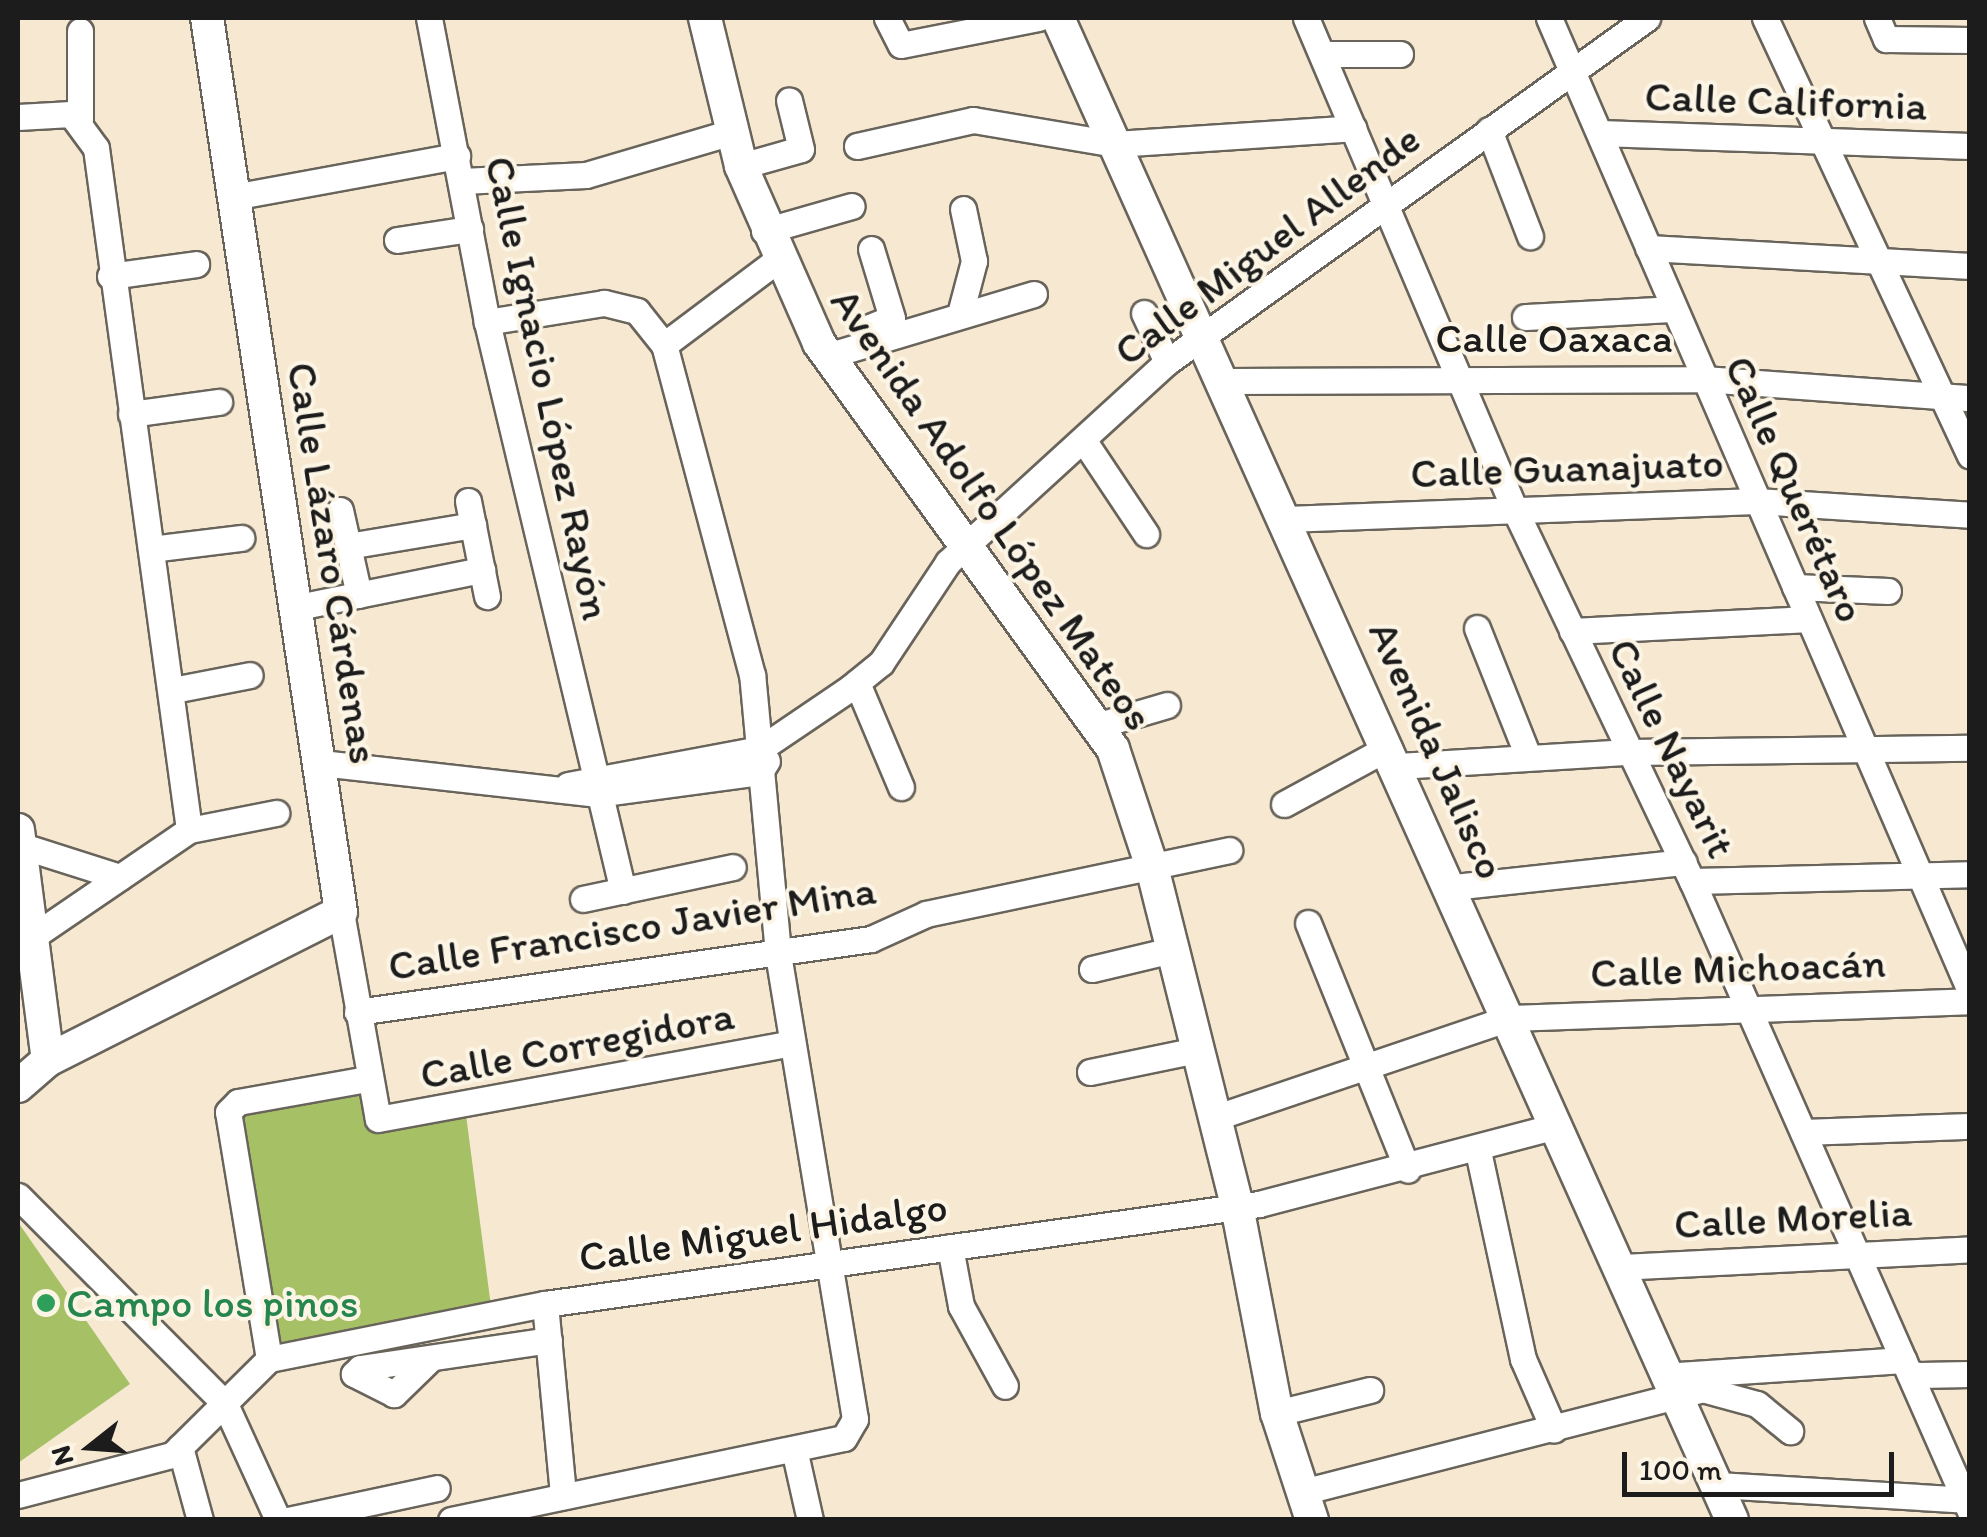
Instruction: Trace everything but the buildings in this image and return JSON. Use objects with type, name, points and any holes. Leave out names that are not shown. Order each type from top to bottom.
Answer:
[{"type":"main road","name":"Calle Lázaro Cárdenas","points":[[207,18],[322,763],[341,912]]},
{"type":"main road","name":"Avenida Adolfo López Mateos","points":[[705,18],[732,132],[770,246],[823,349],[969,544],[1096,726],[1152,867],[1236,1201],[1277,1414],[1307,1506]]},
{"type":"main road","name":"Avenida Jalisco","points":[[1058,18],[1227,381],[1732,1520]]},
{"type":"main road","points":[[18,830],[23,943],[48,1060]]},
{"type":"main road","points":[[18,1086],[48,1060],[341,912]]},
{"type":"street","name":"Calle Ignacio López Rayón","points":[[430,18],[486,322],[622,891]]},
{"type":"street","points":[[887,18],[901,45],[1038,18]]},
{"type":"street","name":"Calle Nayarit","points":[[1306,18],[1514,508],[1688,871],[1968,1504]]},
{"type":"street","name":"Calle Querétaro","points":[[1549,18],[1970,991]]},
{"type":"street","name":"Calle Miguel Allende","points":[[760,761],[788,727],[857,682],[969,544],[1168,362],[1204,332],[1647,18]]},
{"type":"street","points":[[1765,18],[1970,455]]},
{"type":"street","points":[[1881,28],[1970,40]]},
{"type":"street","points":[[80,31],[80,119],[96,148],[110,276],[189,830]]},
{"type":"street","points":[[1323,54],[1400,54]]},
{"type":"street","points":[[742,166],[801,149],[790,100]]},
{"type":"street","points":[[18,117],[60,111],[80,119]]},
{"type":"street","points":[[856,146],[973,120],[1115,144],[1353,128]]},
{"type":"street","points":[[1489,130],[1530,236]]},
{"type":"street","points":[[233,197],[460,168],[586,175],[732,132]]},
{"type":"street","name":"Calle California","points":[[1600,133],[1827,147],[1970,146]]},
{"type":"street","points":[[664,345],[770,246],[852,206]]},
{"type":"street","points":[[960,314],[974,261],[963,209]]},
{"type":"street","points":[[397,240],[470,229]]},
{"type":"street","points":[[1648,248],[1970,266]]},
{"type":"street","points":[[823,349],[892,318],[871,249]]},
{"type":"street","points":[[110,276],[196,264]]},
{"type":"street","points":[[823,349],[1034,294]]},
{"type":"street","points":[[451,1520],[794,1449],[852,1432],[830,1266],[778,953],[760,761],[735,602],[664,345],[636,311],[604,303],[486,322]]},
{"type":"street","points":[[1525,317],[1672,309]]},
{"type":"street","points":[[1144,313],[1168,362]]},
{"type":"street","name":"Calle Oaxaca","points":[[1227,381],[1460,377],[1704,379],[1970,398]]},
{"type":"street","points":[[131,414],[220,402]]},
{"type":"street","points":[[1084,441],[1146,534]]},
{"type":"street","name":"Calle Guanajuato","points":[[1286,519],[1756,501],[1970,515]]},
{"type":"street","points":[[340,510],[358,595]]},
{"type":"street","points":[[348,546],[470,513],[487,596]]},
{"type":"street","points":[[151,549],[241,538]]},
{"type":"street","points":[[298,606],[482,570]]},
{"type":"street","points":[[1795,587],[1888,591]]},
{"type":"street","points":[[1572,631],[1808,619]]},
{"type":"street","points":[[1476,628],[1528,756]]},
{"type":"street","points":[[172,690],[250,675]]},
{"type":"street","points":[[857,682],[900,787]]},
{"type":"street","points":[[1096,726],[1167,705]]},
{"type":"street","points":[[1284,804],[1394,756],[1970,748]]},
{"type":"street","points":[[322,763],[568,785],[760,761]]},
{"type":"street","points":[[23,943],[189,830],[276,813]]},
{"type":"street","points":[[19,845],[120,877]]},
{"type":"street","name":"Calle Francisco Javier Mina","points":[[356,1012],[871,939],[926,914],[1229,850]]},
{"type":"street","points":[[583,899],[733,867]]},
{"type":"street","points":[[1452,887],[1688,871],[1970,874]]},
{"type":"street","name":"Calle Lázaro Cárdenas","points":[[341,912],[367,1080],[378,1119]]},
{"type":"street","points":[[1308,922],[1408,1170]]},
{"type":"street","points":[[1092,969],[1172,950]]},
{"type":"street","name":"Calle Michoacán","points":[[1214,1118],[1510,1018],[1745,1002],[1970,1001]]},
{"type":"street","name":"Calle Corregidora","points":[[378,1119],[792,1043]]},
{"type":"street","points":[[1090,1072],[1197,1050]]},
{"type":"street","points":[[18,1495],[180,1447],[270,1359],[230,1107],[367,1080]]},
{"type":"street","name":"Calle Miguel Hidalgo","points":[[270,1359],[545,1304],[830,1266],[1408,1170],[1557,1126]]},
{"type":"street","points":[[1803,1132],[1970,1126]]},
{"type":"street","points":[[1478,1150],[1523,1359],[1554,1430]]},
{"type":"street","points":[[18,1196],[226,1404],[278,1520]]},
{"type":"street","points":[[950,1247],[968,1322],[1004,1386]]},
{"type":"street","name":"Calle Morelia","points":[[1620,1267],[1970,1250]]},
{"type":"street","points":[[545,1304],[563,1496]]},
{"type":"street","points":[[431,1358],[548,1340]]},
{"type":"street","points":[[1307,1506],[1554,1430],[1672,1384],[1908,1368],[1970,1374]]},
{"type":"street","points":[[1672,1384],[1742,1397],[1790,1431]]},
{"type":"street","points":[[1277,1414],[1370,1390]]},
{"type":"street","points":[[180,1447],[200,1520]]},
{"type":"street","points":[[794,1449],[810,1520]]},
{"type":"street","points":[[1717,1485],[1968,1504]]},
{"type":"street","points":[[288,1520],[437,1488]]},
{"type":"green space","points":[[367,1079],[379,1119],[465,1107],[492,1314],[269,1359],[230,1107]]},
{"type":"green space","name":"Campo los pinos","points":[[18,1222],[130,1384],[18,1463]]},
{"type":"place","name":"Campo los pinos","points":[[46,1303]]}]
